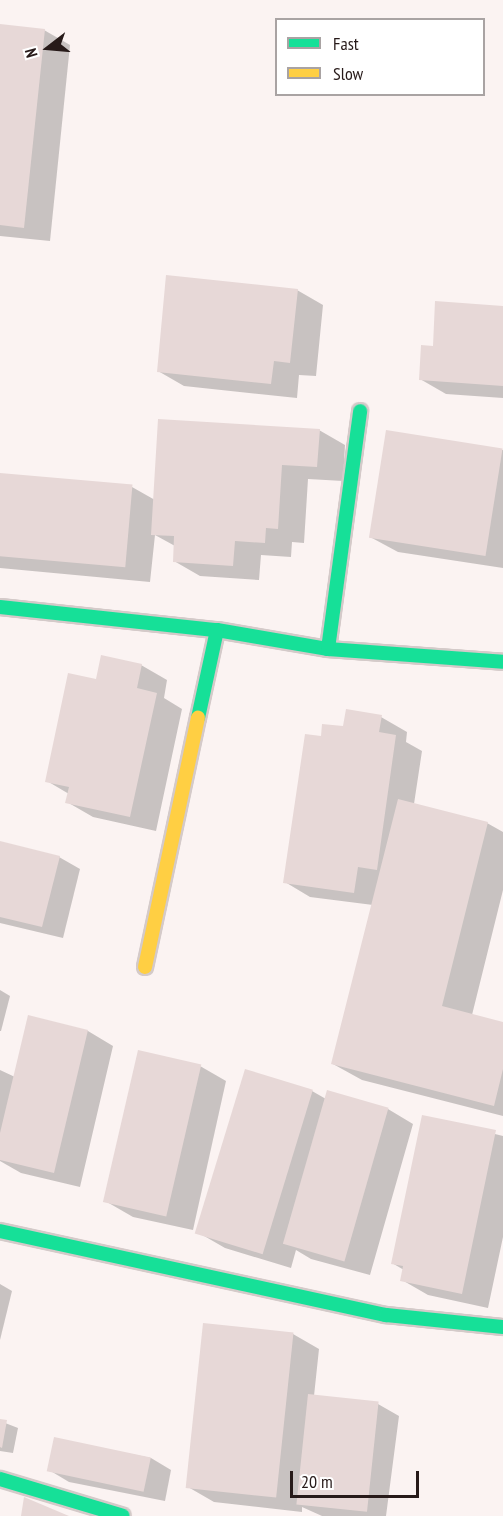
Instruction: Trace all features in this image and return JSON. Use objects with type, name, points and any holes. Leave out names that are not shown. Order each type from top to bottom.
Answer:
[{"type":"street","points":[[328,649],[360,411]]},
{"type":"street","points":[[0,608],[217,630],[328,649],[503,662]]},
{"type":"street","points":[[145,967],[217,630]]},
{"type":"street","points":[[0,1231],[386,1315],[503,1328]]},
{"type":"street","points":[[0,1479],[123,1516]]},
{"type":"building","points":[[0,24],[45,29],[24,228],[0,225]]},
{"type":"building","points":[[166,275],[298,289],[290,363],[274,361],[271,384],[157,372]]},
{"type":"building","points":[[435,301],[503,306],[503,386],[419,380],[421,345],[433,346]]},
{"type":"building","points":[[158,419],[320,429],[317,467],[282,465],[278,529],[266,528],[265,543],[235,541],[233,566],[173,562],[174,536],[151,535]]},
{"type":"building","points":[[386,430],[503,448],[485,556],[369,538]]},
{"type":"building","points":[[0,473],[132,485],[125,567],[0,556]]},
{"type":"building","points":[[101,655],[142,664],[137,688],[157,693],[130,817],[65,803],[69,787],[45,782],[68,673],[96,679]]},
{"type":"building","points":[[346,709],[382,715],[379,732],[396,735],[377,870],[358,867],[354,893],[283,883],[305,734],[321,736],[322,724],[343,726]]},
{"type":"building","points":[[398,799],[488,822],[442,1006],[503,1022],[503,1069],[494,1106],[331,1064]]},
{"type":"building","points":[[0,841],[60,856],[42,927],[0,917]]},
{"type":"building","points":[[28,1015],[88,1030],[54,1173],[0,1160],[0,1133]]},
{"type":"building","points":[[138,1050],[201,1065],[166,1217],[103,1202]]},
{"type":"building","points":[[245,1069],[313,1090],[263,1254],[195,1233]]},
{"type":"building","points":[[327,1090],[389,1108],[344,1261],[283,1244]]},
{"type":"building","points":[[422,1115],[496,1130],[462,1294],[400,1281],[403,1266],[391,1264]]},
{"type":"building","points":[[203,1323],[294,1333],[276,1498],[186,1488]]},
{"type":"building","points":[[308,1394],[379,1401],[367,1512],[296,1504]]},
{"type":"building","points":[[0,1419],[7,1420],[2,1448],[0,1447]]},
{"type":"building","points":[[54,1437],[151,1458],[144,1492],[47,1471]]},
{"type":"building","points":[[24,1497],[69,1516],[21,1516]]},
{"type":"traffic: fast","points":[[328,649],[360,411]]},
{"type":"traffic: fast","points":[[0,607],[217,630],[328,649],[503,662]]},
{"type":"traffic: fast","points":[[198,718],[217,630]]},
{"type":"traffic: fast","points":[[0,1231],[386,1315],[503,1327]]},
{"type":"traffic: fast","points":[[0,1479],[123,1516]]},
{"type":"traffic: slow","points":[[145,967],[198,718]]}]
